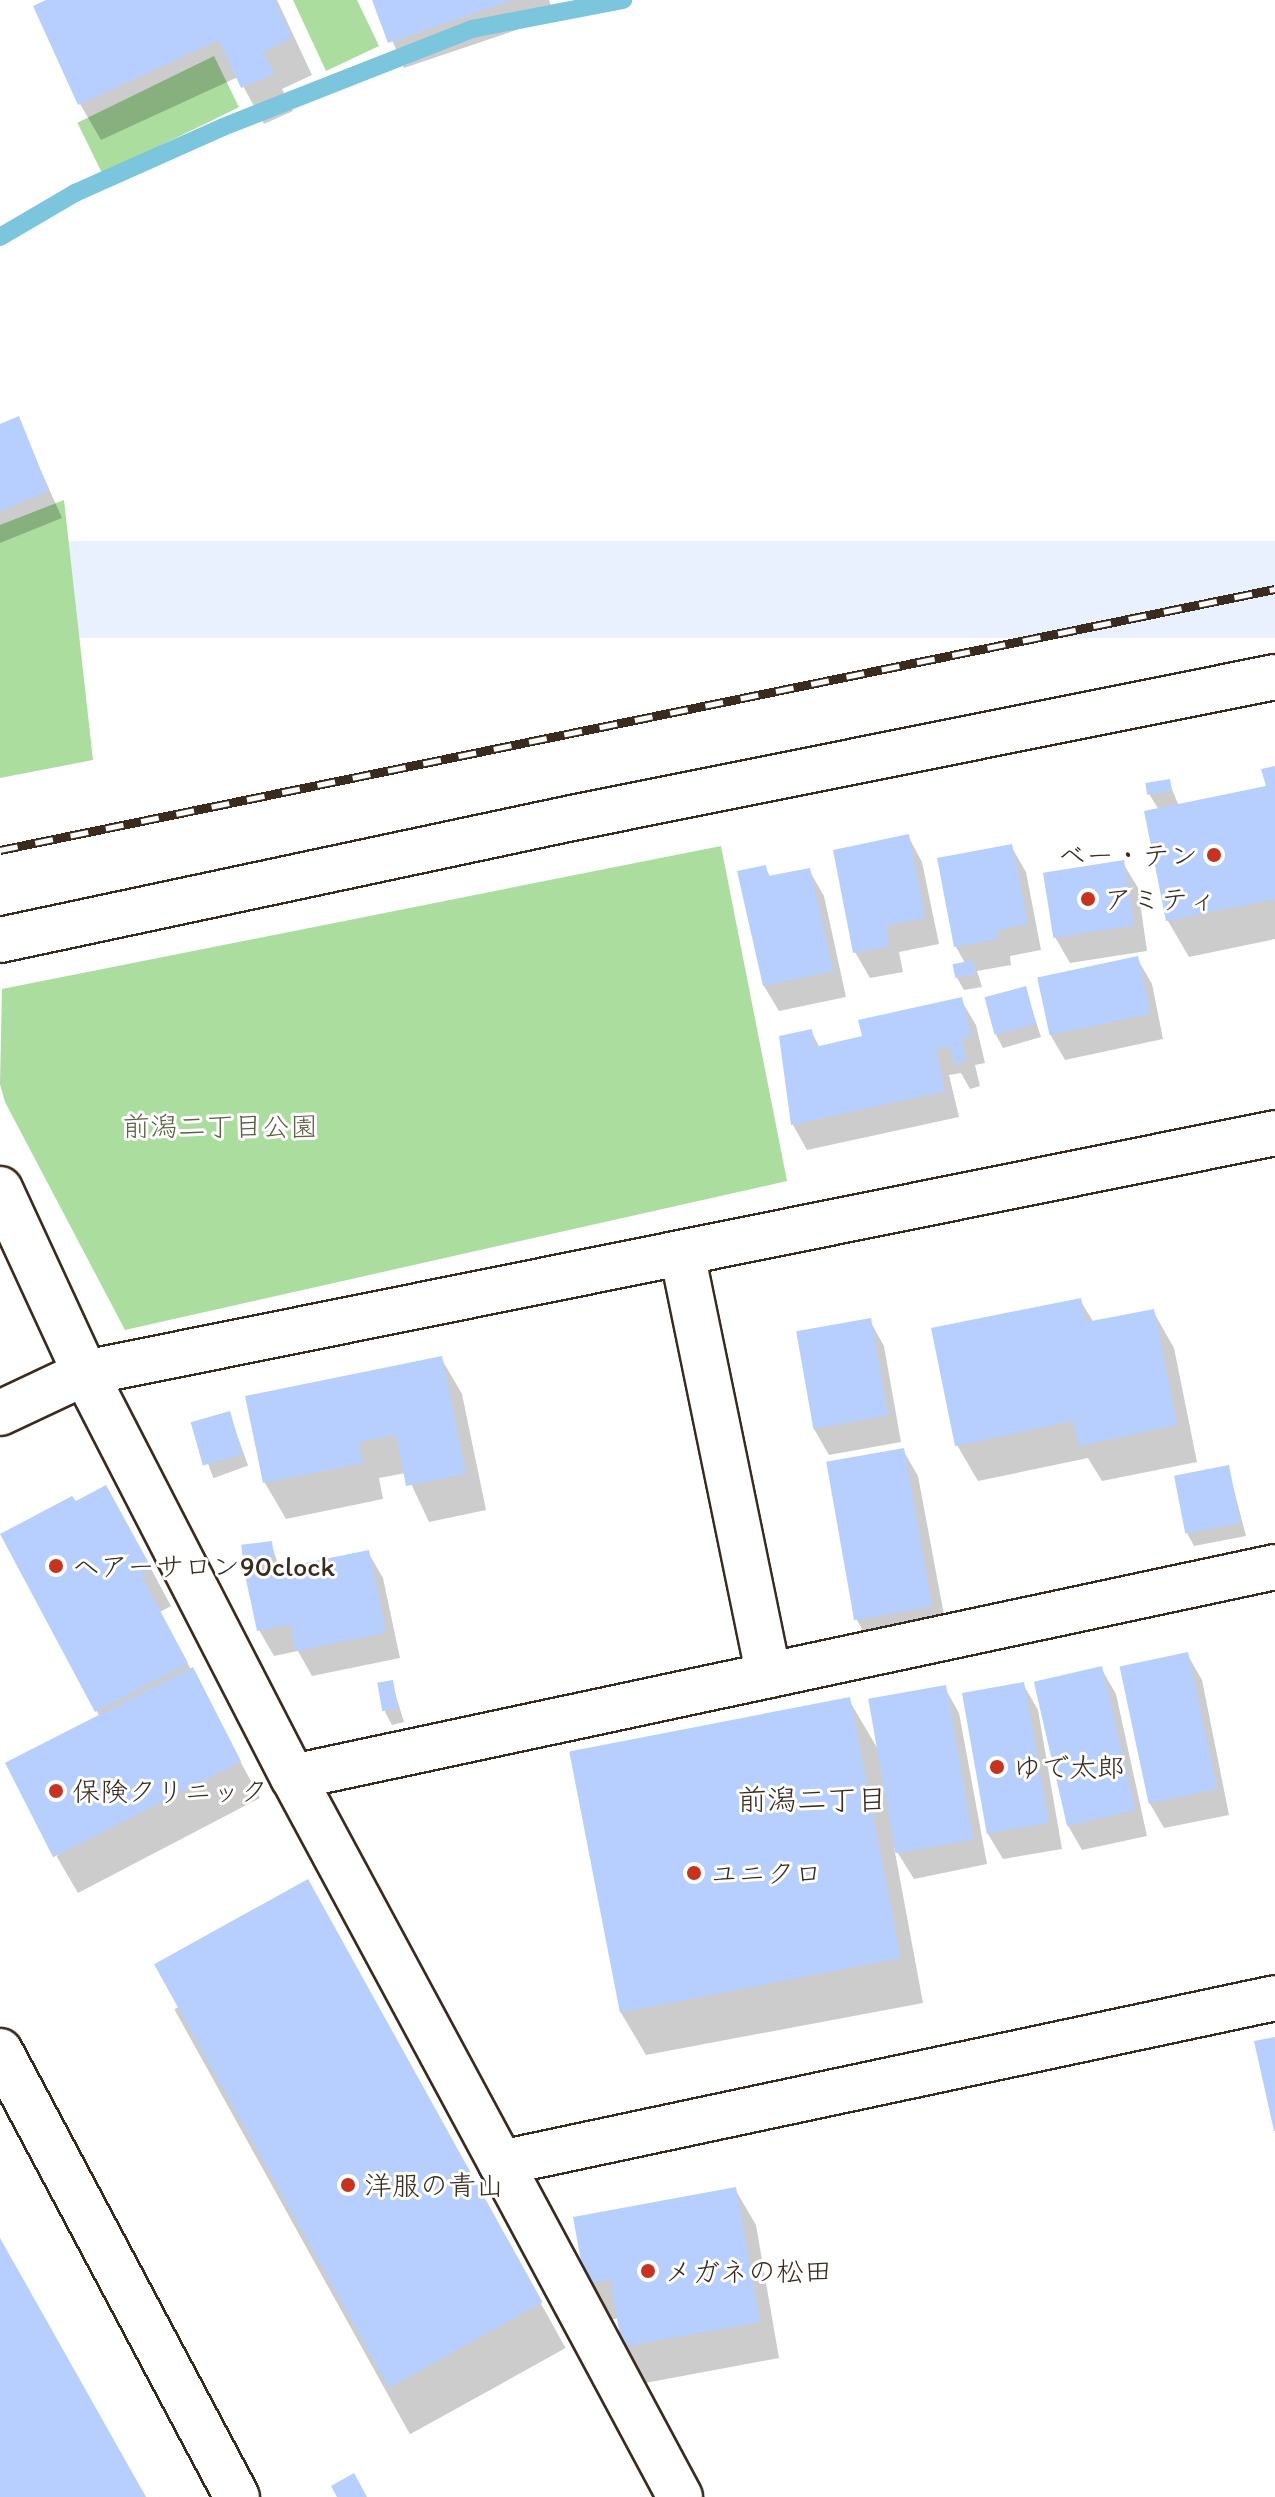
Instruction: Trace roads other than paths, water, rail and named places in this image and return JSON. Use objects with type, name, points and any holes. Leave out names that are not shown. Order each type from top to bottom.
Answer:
[{"type":"street","points":[[0,940],[1275,677]]},
{"type":"street","points":[[0,1413],[85,1373],[1275,1133]]},
{"type":"street","points":[[0,1189],[85,1373],[293,1777],[680,2497]]},
{"type":"street","points":[[682,1253],[769,1675]]},
{"type":"street","points":[[293,1777],[1275,1567]]},
{"type":"street","points":[[501,2163],[1275,1998]]},
{"type":"street","points":[[0,2051],[237,2497]]},
{"type":"waterway","points":[[0,237],[75,193],[223,127],[472,29],[623,0]]},
{"type":"railway","points":[[0,850],[1275,589]]},
{"type":"place","name":"ベー・テン","points":[[1214,855]]},
{"type":"place","name":"アミティ","points":[[1088,899]]},
{"type":"place","name":"ヘアーサロン90clock","points":[[56,1566]]},
{"type":"place","name":"ゆで太郎","points":[[997,1767]]},
{"type":"place","name":"保険クリニック","points":[[56,1791]]},
{"type":"place","name":"ユニクロ","points":[[694,1873]]},
{"type":"place","name":"洋服の青山","points":[[348,2185]]},
{"type":"place","name":"メガネの松田","points":[[648,2271]]},
{"type":"district","name":"前潟二丁目","points":[[812,1800]]},
{"type":"park label","name":"前潟二丁目公園","points":[[220,1126]]}]
